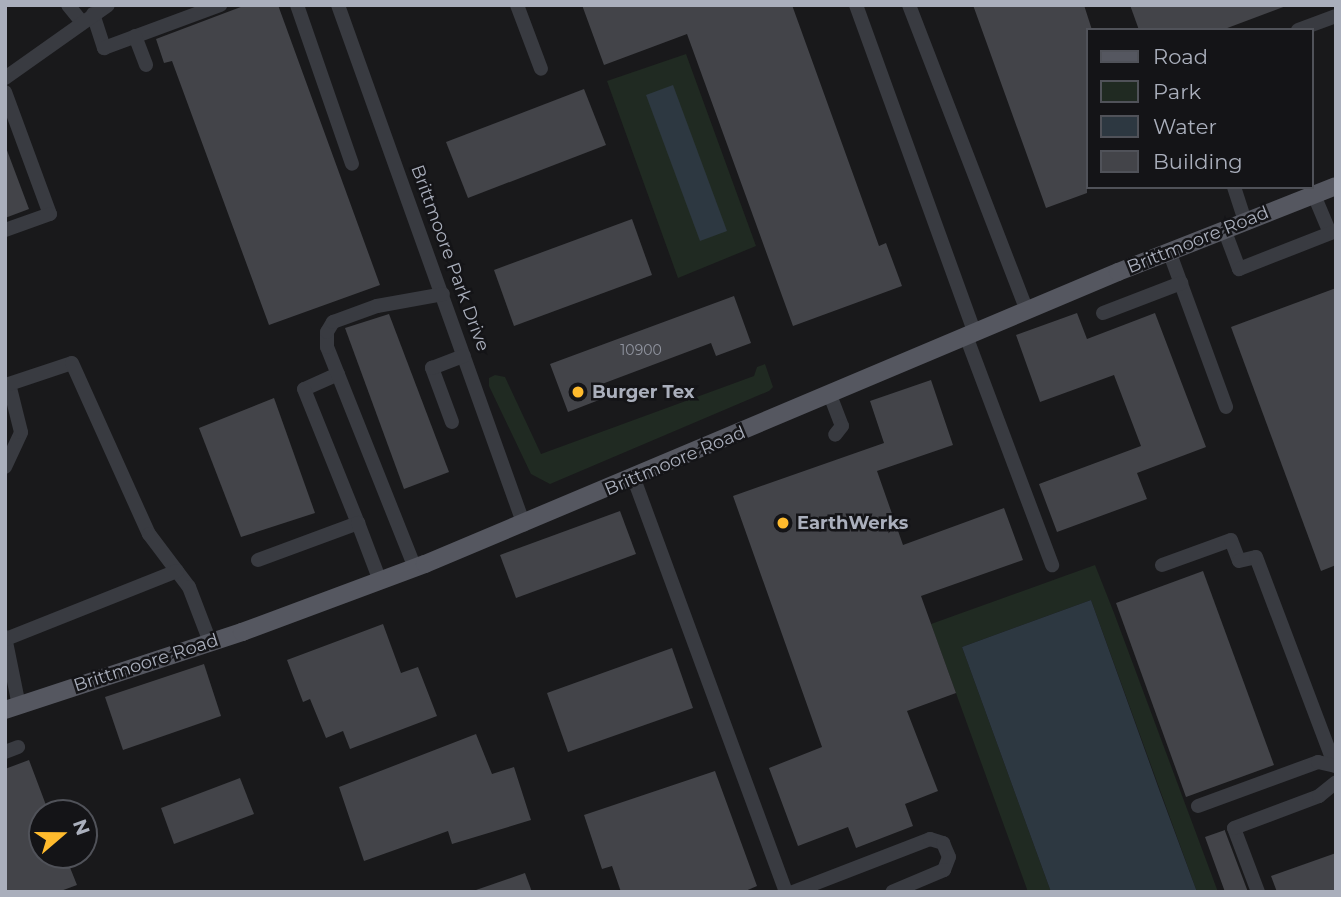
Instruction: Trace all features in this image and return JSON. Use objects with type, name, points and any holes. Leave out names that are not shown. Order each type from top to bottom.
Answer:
[{"type":"main road","name":"Brittmoore Road","points":[[12,708],[210,642],[415,568],[634,479],[1168,251],[1336,186]]},
{"type":"street","points":[[68,5],[87,18],[104,48],[220,5]]},
{"type":"street","points":[[5,78],[108,5]]},
{"type":"street","points":[[297,5],[352,164]]},
{"type":"street","name":"Brittmoore Park Drive","points":[[338,5],[524,525]]},
{"type":"street","points":[[517,5],[541,69]]},
{"type":"street","points":[[856,5],[1052,565]]},
{"type":"street","points":[[909,5],[1027,311]]},
{"type":"street","points":[[1303,28],[1336,16]]},
{"type":"street","points":[[135,36],[146,65]]},
{"type":"street","points":[[5,92],[50,214],[5,230]]},
{"type":"street","points":[[1235,189],[1245,221]]},
{"type":"street","points":[[1224,229],[1239,269],[1333,232],[1314,195]]},
{"type":"street","points":[[1168,251],[1226,407]]},
{"type":"street","points":[[1103,313],[1181,283]]},
{"type":"street","points":[[415,568],[327,347],[327,332],[333,323],[393,302],[418,302],[443,294]]},
{"type":"street","points":[[452,422],[432,368],[464,356]]},
{"type":"street","points":[[5,467],[21,432],[9,384],[72,363],[149,534],[189,587],[210,642]]},
{"type":"street","points":[[338,374],[304,389],[380,581]]},
{"type":"street","points":[[830,395],[842,426],[835,435]]},
{"type":"street","points":[[634,479],[786,892]]},
{"type":"street","points":[[258,560],[358,523]]},
{"type":"street","points":[[1162,565],[1231,540],[1239,561],[1256,557],[1335,766]]},
{"type":"street","points":[[12,708],[5,638],[177,571]]},
{"type":"street","points":[[1198,806],[1318,762],[1335,766]]},
{"type":"street","points":[[1258,892],[1234,828],[1319,796],[1336,782]]},
{"type":"street","points":[[793,892],[930,839],[943,843],[949,857],[944,870],[892,892]]},
{"type":"green space","points":[[686,54],[756,246],[678,278],[607,81]]},
{"type":"green space","points":[[765,364],[773,387],[769,391],[550,484],[531,474],[489,386],[489,378],[495,375],[505,377],[541,454],[754,376],[757,367]]},
{"type":"green space","points":[[1095,565],[1218,892],[1197,892],[1091,600],[962,647],[1051,892],[1028,892],[931,624]]},
{"type":"water","points":[[673,85],[727,231],[700,241],[646,95]]},
{"type":"water","points":[[1091,600],[1197,892],[1051,892],[962,647]]},
{"type":"building","points":[[246,5],[278,5],[380,285],[269,325],[172,61],[164,63],[156,39]]},
{"type":"building","points":[[582,5],[792,5],[879,246],[886,243],[902,286],[793,326],[687,34],[604,65]]},
{"type":"building","points":[[973,5],[1084,5],[1091,28],[1086,28],[1087,193],[1046,208]]},
{"type":"building","points":[[1130,5],[1286,6],[1227,28],[1138,28]]},
{"type":"building","points":[[584,89],[606,145],[468,198],[446,142]]},
{"type":"building","points":[[5,145],[29,209],[5,218]]},
{"type":"building","points":[[632,219],[652,275],[514,326],[494,270]]},
{"type":"building","points":[[1336,288],[1336,565],[1321,571],[1231,327]]},
{"type":"building","points":[[734,296],[751,343],[716,356],[711,343],[594,387],[599,400],[568,412],[550,364]]},
{"type":"building","points":[[1077,313],[1087,339],[1155,313],[1206,447],[1137,473],[1147,499],[1057,532],[1039,484],[1141,446],[1114,375],[1040,402],[1016,335]]},
{"type":"building","points":[[389,314],[449,472],[404,489],[345,328]]},
{"type":"building","points":[[931,380],[953,445],[877,471],[903,545],[1004,508],[1023,560],[921,596],[956,693],[907,711],[938,791],[905,804],[913,826],[856,848],[848,827],[798,846],[769,768],[822,747],[733,496],[884,443],[870,401]]},
{"type":"building","points":[[274,398],[315,513],[241,537],[199,428]]},
{"type":"building","points":[[620,511],[636,554],[516,598],[500,555]]},
{"type":"building","points":[[1203,571],[1274,765],[1186,797],[1116,603]]},
{"type":"building","points":[[383,624],[401,673],[418,667],[437,716],[350,749],[343,731],[326,738],[310,699],[303,702],[287,660]]},
{"type":"building","points":[[672,648],[693,708],[568,752],[547,693]]},
{"type":"building","points":[[204,664],[221,716],[123,750],[105,697]]},
{"type":"building","points":[[476,734],[492,774],[514,767],[531,820],[452,844],[448,831],[364,861],[339,787]]},
{"type":"building","points":[[29,760],[44,799],[28,799],[28,869],[71,869],[77,885],[58,892],[5,892],[5,769]]},
{"type":"building","points":[[715,771],[757,886],[743,892],[621,892],[612,866],[602,869],[584,815]]},
{"type":"building","points":[[240,778],[254,814],[174,844],[161,808]]},
{"type":"building","points":[[1225,830],[1248,892],[1225,892],[1205,837]]},
{"type":"building","points":[[1336,853],[1336,892],[1277,892],[1271,876]]},
{"type":"building","points":[[525,873],[532,892],[476,890]]},
{"type":"place","name":"Burger Tex","points":[[578,392]]},
{"type":"place","name":"EarthWerks","points":[[783,523]]}]
